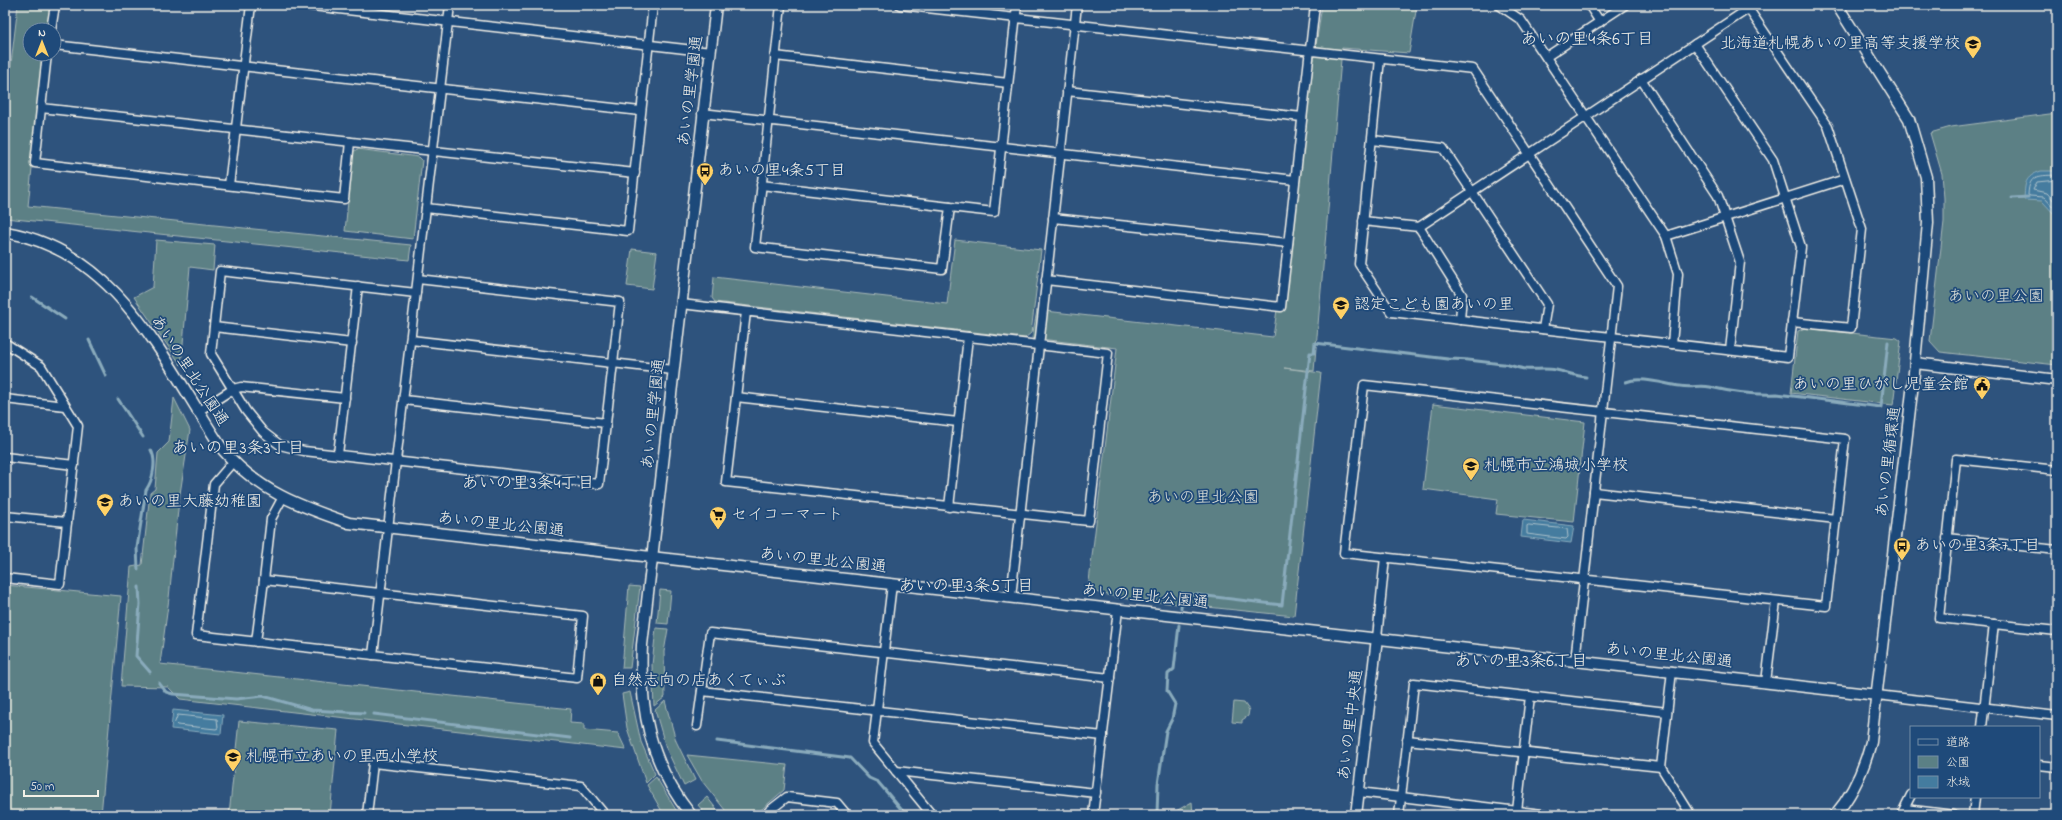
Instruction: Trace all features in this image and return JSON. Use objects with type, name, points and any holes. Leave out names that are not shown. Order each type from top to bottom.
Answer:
[{"type":"street","points":[[52,22],[55,5]]},
{"type":"street","points":[[229,185],[251,5]]},
{"type":"street","points":[[304,5],[711,52]]},
{"type":"street","points":[[373,655],[450,5]]},
{"type":"street","points":[[426,208],[628,231],[635,174],[640,111],[653,5]]},
{"type":"street","name":"あいの里学園通","points":[[691,815],[675,795],[660,766],[650,735],[643,702],[641,674],[642,645],[702,113],[716,5]]},
{"type":"street","points":[[780,5],[755,247],[942,269],[950,207]]},
{"type":"street","points":[[900,5],[1473,69],[1617,286],[1575,661]]},
{"type":"street","points":[[762,186],[994,212],[1017,5]]},
{"type":"street","points":[[1010,597],[1077,5]]},
{"type":"street","points":[[1046,280],[1281,307],[1315,5]]},
{"type":"street","points":[[1499,5],[1521,20],[1666,236],[1678,274],[1672,344]]},
{"type":"street","points":[[1590,5],[1600,22]]},
{"type":"street","points":[[1546,57],[1625,5]]},
{"type":"street","name":"あいの里循環通","points":[[1835,815],[1849,797],[1866,760],[1871,742],[1915,363],[1928,223],[1926,177],[1909,119],[1837,5]]},
{"type":"street","points":[[1363,221],[1419,227],[1695,44],[1749,6],[1828,126],[1862,229],[1851,328],[1792,322]]},
{"type":"street","points":[[1380,59],[1359,264],[1391,312],[1788,357],[1801,246],[1773,160],[1695,44]]},
{"type":"street","points":[[62,46],[640,111]]},
{"type":"street","points":[[775,56],[1008,82]]},
{"type":"street","points":[[46,62],[35,163],[344,199],[350,142]]},
{"type":"street","points":[[1641,79],[1718,196],[1740,262],[1730,350]]},
{"type":"street","points":[[1067,91],[1302,117]]},
{"type":"street","points":[[41,108],[635,174]]},
{"type":"street","points":[[702,113],[1001,148],[1295,180]]},
{"type":"street","points":[[1372,140],[1444,148],[1546,304],[1543,329]]},
{"type":"street","points":[[1666,236],[1845,179]]},
{"type":"street","points":[[1053,218],[1288,243]]},
{"type":"street","points":[[1419,227],[1462,295],[1460,320]]},
{"type":"street","name":"あいの里北公園通","points":[[5,232],[23,234],[58,249],[86,266],[113,288],[134,312],[197,412],[233,462],[255,480],[296,505],[349,523],[1877,695]]},
{"type":"street","points":[[416,293],[220,271],[211,354],[246,411],[263,432],[280,445],[304,451],[599,484],[620,302],[418,279]]},
{"type":"street","points":[[338,454],[358,286]]},
{"type":"street","points":[[681,304],[1108,353],[1089,521],[726,482],[746,312]]},
{"type":"street","points":[[214,327],[352,343]]},
{"type":"street","points":[[949,507],[968,337]]},
{"type":"street","points":[[411,340],[674,370]]},
{"type":"street","points":[[5,343],[41,366],[78,426],[60,584],[5,578]]},
{"type":"street","points":[[1915,363],[2057,380]]},
{"type":"street","points":[[1364,385],[1603,412],[1845,439],[1826,606],[1344,553],[1364,385]]},
{"type":"street","points":[[197,412],[233,390],[242,387],[345,398]]},
{"type":"street","points":[[736,397],[958,422]]},
{"type":"street","points":[[5,399],[65,406]]},
{"type":"street","points":[[404,400],[606,423]]},
{"type":"street","points":[[5,457],[74,464]]},
{"type":"street","points":[[2057,470],[1956,459],[1939,618],[2057,631]]},
{"type":"street","points":[[233,462],[214,484],[196,635],[576,678],[583,616],[264,580]]},
{"type":"street","points":[[1594,492],[1836,519]]},
{"type":"street","points":[[256,642],[271,519],[283,497]]},
{"type":"street","points":[[5,516],[67,522]]},
{"type":"street","points":[[1947,538],[2057,550]]},
{"type":"street","points":[[1377,638],[1385,557]]},
{"type":"street","points":[[892,584],[873,743],[932,815]]},
{"type":"street","points":[[1766,682],[1776,601]]},
{"type":"street","points":[[1093,815],[1118,610]]},
{"type":"street","points":[[1982,726],[1994,624]]},
{"type":"street","points":[[697,726],[710,634],[1110,678]]},
{"type":"street","name":"あいの里中央通","points":[[1356,815],[1377,638]]},
{"type":"street","points":[[1672,672],[1661,767],[1691,815]]},
{"type":"street","points":[[1399,815],[1414,683],[1667,712]]},
{"type":"street","points":[[702,691],[1103,736]]},
{"type":"street","points":[[1877,695],[2057,716]]},
{"type":"street","points":[[1517,811],[1530,696]]},
{"type":"street","points":[[1407,740],[1661,767]]},
{"type":"street","points":[[367,815],[373,763],[581,786],[605,815]]},
{"type":"street","points":[[2040,765],[2057,767]]},
{"type":"street","points":[[896,771],[1096,793]]},
{"type":"street","points":[[1359,792],[1551,815]]},
{"type":"street","points":[[772,815],[769,811],[787,797],[837,803],[847,815]]},
{"type":"street","points":[[1910,797],[1903,812],[1954,815]]},
{"type":"street","points":[[1973,815],[1975,798]]},
{"type":"green space","points":[[18,5],[50,5],[48,22],[22,22],[22,62],[43,62],[28,206],[411,245],[409,260],[5,218],[5,114]]},
{"type":"green space","name":"あいの里北公園","points":[[1322,5],[1417,5],[1409,53],[1342,48],[1314,371],[1284,368],[1321,373],[1294,616],[1120,598],[1088,590],[1117,348],[1032,338],[1037,310],[1273,337]]},
{"type":"green space","name":"あいの里公園","points":[[2057,113],[2057,365],[1940,352],[1930,341],[1944,222],[1944,198],[1942,174],[1930,133],[1951,127]]},
{"type":"green space","points":[[357,149],[419,157],[422,160],[413,239],[345,231],[353,152]]},
{"type":"green space","points":[[156,240],[215,245],[213,270],[190,267],[181,365],[134,297],[153,287]]},
{"type":"green space","points":[[955,240],[1041,250],[1031,333],[1025,338],[715,302],[712,298],[714,277],[947,304]]},
{"type":"green space","points":[[632,249],[657,252],[652,289],[627,286]]},
{"type":"green space","points":[[1805,328],[1897,338],[1901,341],[1893,405],[1791,393],[1798,331]]},
{"type":"green space","points":[[174,398],[190,430],[179,500],[169,598],[160,664],[571,709],[570,723],[584,724],[584,730],[618,733],[626,750],[180,699],[168,687],[121,686],[131,567],[142,565],[150,493],[155,489],[158,453],[169,442]]},
{"type":"green space","points":[[1433,404],[1585,422],[1574,522],[1496,514],[1498,499],[1423,489]]},
{"type":"green space","points":[[5,585],[121,596],[101,815],[5,815]]},
{"type":"green space","points":[[629,586],[640,587],[630,668],[622,668]]},
{"type":"green space","points":[[660,590],[671,591],[668,624],[657,623]]},
{"type":"green space","points":[[656,628],[668,629],[664,652],[665,697],[654,706],[652,665]]},
{"type":"green space","points":[[630,692],[641,742],[655,774],[646,783],[627,728],[622,694]]},
{"type":"green space","points":[[665,701],[676,741],[695,780],[684,786],[666,748],[655,710]]},
{"type":"green space","points":[[1234,702],[1244,703],[1249,710],[1248,716],[1242,720],[1242,723],[1232,722]]},
{"type":"green space","points":[[239,721],[338,730],[330,815],[229,815]]},
{"type":"green space","points":[[687,755],[787,765],[784,790],[755,815],[729,815],[702,781]]},
{"type":"green space","points":[[656,777],[679,815],[664,815],[647,785]]},
{"type":"green space","points":[[707,797],[721,815],[706,815],[698,805]]},
{"type":"green space","points":[[1192,802],[1193,815],[1176,815],[1176,811]]},
{"type":"water","points":[[2041,171],[2057,171],[2057,217],[2042,201],[2024,200],[2026,181],[2035,173]]},
{"type":"water","points":[[1523,520],[1574,526],[1571,543],[1521,537]]},
{"type":"water","points":[[173,710],[223,715],[221,734],[171,729]]},
{"type":"waterway","points":[[2012,198],[2028,197]]},
{"type":"waterway","points":[[32,297],[65,319]]},
{"type":"waterway","points":[[89,340],[106,376]]},
{"type":"waterway","points":[[1626,382],[1632,380],[1645,380],[1684,387],[1707,386],[1743,393],[1777,394],[1881,407],[1888,342]]},
{"type":"waterway","points":[[1181,608],[1182,593],[1282,605],[1310,353],[1314,353],[1315,343],[1503,364],[1525,369],[1552,369],[1586,377]]},
{"type":"waterway","points":[[118,399],[143,437]]},
{"type":"waterway","points":[[138,569],[137,548],[146,490],[151,481],[154,465],[151,450]]},
{"type":"waterway","points":[[139,587],[140,604],[136,656],[150,672]]},
{"type":"waterway","points":[[1157,815],[1158,784],[1166,731],[1172,719],[1175,704],[1167,691],[1168,674],[1174,669],[1179,625]]},
{"type":"waterway","points":[[159,683],[166,692],[173,694],[236,699],[263,696],[312,710],[364,713]]},
{"type":"waterway","points":[[374,714],[570,738]]},
{"type":"waterway","points":[[717,741],[850,758],[869,778],[878,782],[906,815]]},
{"type":"place","name":"北海道札幌あいの里高等支援学校","points":[[1973,59]]},
{"type":"place","name":"あいの里4条5丁目","points":[[705,186]]},
{"type":"place","name":"認定こども園あいの里","points":[[1341,320]]},
{"type":"place","name":"あいの里ひがし児童会館","points":[[1982,400]]},
{"type":"place","name":"札幌市立鴻城小学校","points":[[1471,481]]},
{"type":"place","name":"あいの里大藤幼稚園","points":[[105,517]]},
{"type":"place","name":"セイコーマート","points":[[718,530]]},
{"type":"place","name":"あいの里3条7丁目","points":[[1902,561]]},
{"type":"place","name":"自然志向の店あくてぃぶ","points":[[598,696]]},
{"type":"place","name":"札幌市立あいの里西小学校","points":[[233,772]]},
{"type":"district","name":"あいの里4条6丁目","points":[[1587,39]]},
{"type":"district","name":"あいの里3条3丁目","points":[[238,448]]},
{"type":"district","name":"あいの里3条4丁目","points":[[528,483]]},
{"type":"district","name":"あいの里3条5丁目","points":[[966,586]]},
{"type":"district","name":"あいの里3条6丁目","points":[[1521,661]]}]
